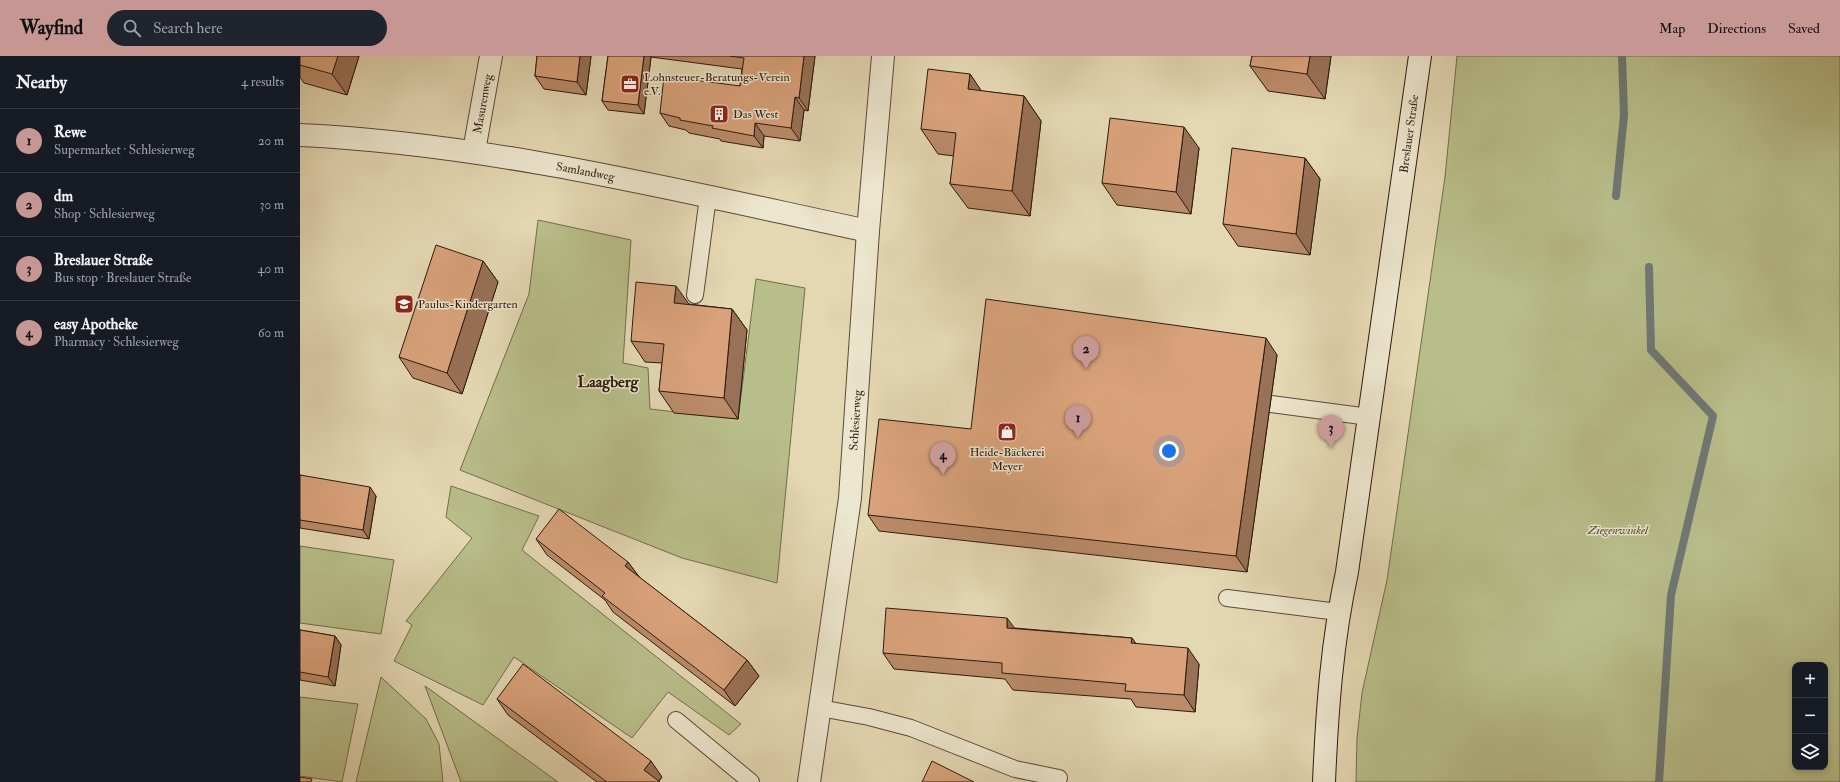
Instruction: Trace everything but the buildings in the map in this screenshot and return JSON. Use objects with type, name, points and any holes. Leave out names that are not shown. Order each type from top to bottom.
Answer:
[{"type":"street","name":"Masurenweg","points":[[474,152],[491,56]]},
{"type":"street","name":"Schlesierweg","points":[[809,782],[850,498],[868,231],[883,56]]},
{"type":"street","name":"Breslauer Straße","points":[[1324,782],[1326,721],[1338,612],[1346,572],[1369,417],[1420,56]]},
{"type":"street","name":"Samlandweg","points":[[300,134],[349,137],[474,152],[540,163],[868,231]]},
{"type":"lane","points":[[695,295],[708,197]]},
{"type":"lane","points":[[1271,404],[1369,417]]},
{"type":"lane","points":[[1227,598],[1338,612]]},
{"type":"lane","points":[[820,708],[869,717],[911,728],[1015,769],[1059,778]]},
{"type":"lane","points":[[676,720],[751,782]]},
{"type":"green space","name":"Ziegenwinkel","points":[[1457,56],[1840,56],[1840,782],[1356,782],[1357,738],[1362,693],[1387,580],[1445,177]]},
{"type":"green space","points":[[538,220],[631,240],[623,363],[648,368],[650,409],[738,419],[756,279],[805,288],[777,583],[682,558],[460,470],[529,294]]},
{"type":"green space","points":[[451,486],[539,516],[522,550],[741,724],[729,735],[668,692],[632,738],[514,657],[483,705],[394,661],[412,625],[406,621],[472,538],[446,517]]},
{"type":"green space","points":[[300,546],[394,560],[381,634],[300,623]]},
{"type":"green space","points":[[381,677],[426,719],[439,744],[443,782],[356,782]]},
{"type":"green space","points":[[425,686],[558,782],[461,782]]},
{"type":"green space","points":[[300,697],[358,704],[342,782],[300,776]]},
{"type":"waterway","points":[[1616,196],[1624,115],[1622,56]]},
{"type":"waterway","points":[[1649,267],[1651,350],[1713,416],[1671,595],[1659,782]]},
{"type":"place","name":"Lohnsteuer-Beratungs-Verein e.V.","points":[[630,84]]},
{"type":"place","name":"Das West","points":[[719,114]]},
{"type":"place","name":"Paulus-Kindergarten","points":[[404,304]]},
{"type":"place","name":"dm","points":[[1086,369]]},
{"type":"place","name":"Heide-Bäckerei Meyer","points":[[1007,432]]},
{"type":"place","name":"Rewe","points":[[1078,438]]},
{"type":"place","name":"Breslauer Straße","points":[[1331,448]]},
{"type":"place","name":"easy Apotheke","points":[[943,475]]},
{"type":"district","name":"Laagberg","points":[[608,382]]}]
